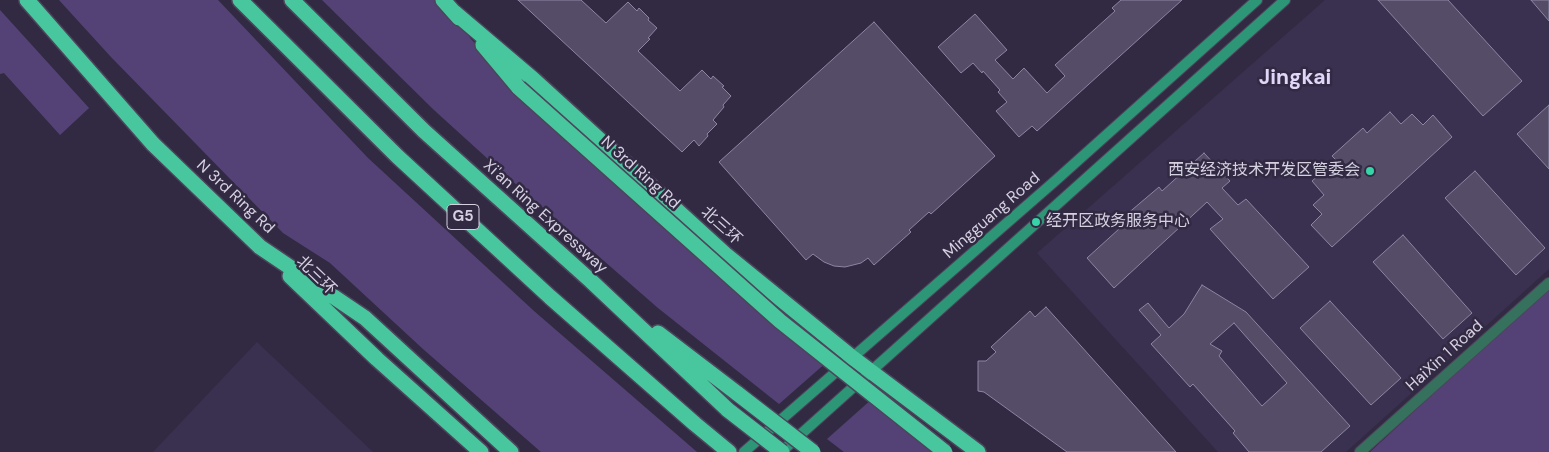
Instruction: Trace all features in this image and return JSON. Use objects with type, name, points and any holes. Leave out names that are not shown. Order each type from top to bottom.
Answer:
[{"type":"highway","name":"N 3rd Ring Rd","points":[[27,0],[153,144],[260,247],[365,318],[511,452]]},
{"type":"highway","name":"G5","points":[[240,0],[397,156],[550,297],[729,452]]},
{"type":"highway","name":"Xi'an Ring Expressway","points":[[292,0],[424,130],[591,281],[728,410],[781,452]]},
{"type":"highway","name":"N 3rd Ring Rd","points":[[444,0],[519,88],[780,321],[945,452]]},
{"type":"highway","name":"北三环","points":[[454,12],[533,79],[726,254],[853,358],[978,452]]},
{"type":"highway","name":"北三环","points":[[260,247],[377,359],[481,452]]},
{"type":"highway","points":[[591,281],[812,452]]},
{"type":"main road","name":"Mingguang Road","points":[[744,452],[1258,0]]},
{"type":"main road","name":"Mingguang Road","points":[[781,452],[1285,0]]},
{"type":"street","name":"HaiXin 1 Road","points":[[1360,452],[1549,282]]},
{"type":"shaded area","points":[[59,0],[218,0],[368,158],[534,311],[697,452],[541,452],[423,349],[330,263],[283,233],[111,57]]},
{"type":"shaded area","points":[[322,0],[441,0],[471,39],[503,75],[828,361],[779,404],[658,308],[510,179],[434,110]]},
{"type":"shaded area","points":[[1325,0],[1549,0],[1549,269],[1346,452],[1218,452],[1037,253]]},
{"type":"shaded area","points":[[0,10],[89,108],[60,135],[4,73],[0,74]]},
{"type":"shaded area","points":[[1549,287],[1549,452],[1370,452]]},
{"type":"shaded area","points":[[257,342],[373,452],[153,452]]},
{"type":"shaded area","points":[[872,399],[940,452],[844,452],[827,439]]},
{"type":"building","points":[[518,0],[581,0],[606,23],[628,2],[637,11],[639,8],[657,28],[648,38],[650,39],[638,51],[680,91],[702,70],[711,79],[713,76],[731,96],[713,120],[717,124],[699,146],[694,140],[682,152]]},
{"type":"building","points":[[1121,0],[1182,0],[1037,131],[1032,126],[1019,137],[996,111],[1007,102],[998,92],[1000,90],[983,71],[982,73],[973,63],[961,73],[938,47],[975,14],[1007,50],[995,60],[1013,79],[1024,68],[1047,93],[1065,76],[1055,65],[1115,11],[1112,8]]},
{"type":"building","points":[[1378,0],[1448,0],[1522,81],[1483,116]]},
{"type":"building","points":[[1531,0],[1549,0],[1549,21]]},
{"type":"building","points":[[874,22],[995,156],[931,214],[929,212],[909,230],[911,232],[874,265],[868,258],[861,263],[845,267],[834,266],[824,262],[813,254],[806,260],[719,162]]},
{"type":"building","points":[[1549,105],[1549,169],[1517,134]]},
{"type":"building","name":"西安经济技术开发区管委会","points":[[1390,112],[1401,124],[1412,114],[1423,125],[1433,115],[1452,137],[1332,247],[1311,225],[1322,214],[1313,205],[1324,195],[1312,181],[1336,160],[1332,156],[1363,128],[1367,133]]},
{"type":"building","points":[[1204,153],[1230,181],[1222,188],[1238,205],[1246,199],[1309,267],[1273,299],[1210,229],[1223,219],[1207,202],[1114,288],[1087,258],[1130,219],[1126,215],[1159,187],[1162,191]]},
{"type":"building","points":[[1475,171],[1545,248],[1516,275],[1445,198]]},
{"type":"building","points":[[1403,235],[1472,313],[1443,339],[1373,262]]},
{"type":"building","points":[[1202,285],[1246,312],[1350,426],[1321,452],[1249,452],[1233,433],[1235,431],[1193,384],[1190,387],[1151,344],[1161,335],[1139,310],[1148,303],[1169,328],[1184,314]],"holes":[[[1234,323],[1287,383],[1262,406],[1219,356],[1222,351],[1210,344]]]},
{"type":"building","points":[[1330,301],[1401,378],[1371,405],[1300,328]]},
{"type":"building","points":[[1046,307],[1176,452],[1067,452],[984,392],[978,391],[978,361],[986,361],[996,352],[991,347],[1030,311],[1035,317]]},
{"type":"place","name":"西安经济技术开发区管委会","points":[[1370,171]]},
{"type":"place","name":"经开区政务服务中心","points":[[1036,222]]},
{"type":"district","name":"Jingkai","points":[[1295,78]]}]
